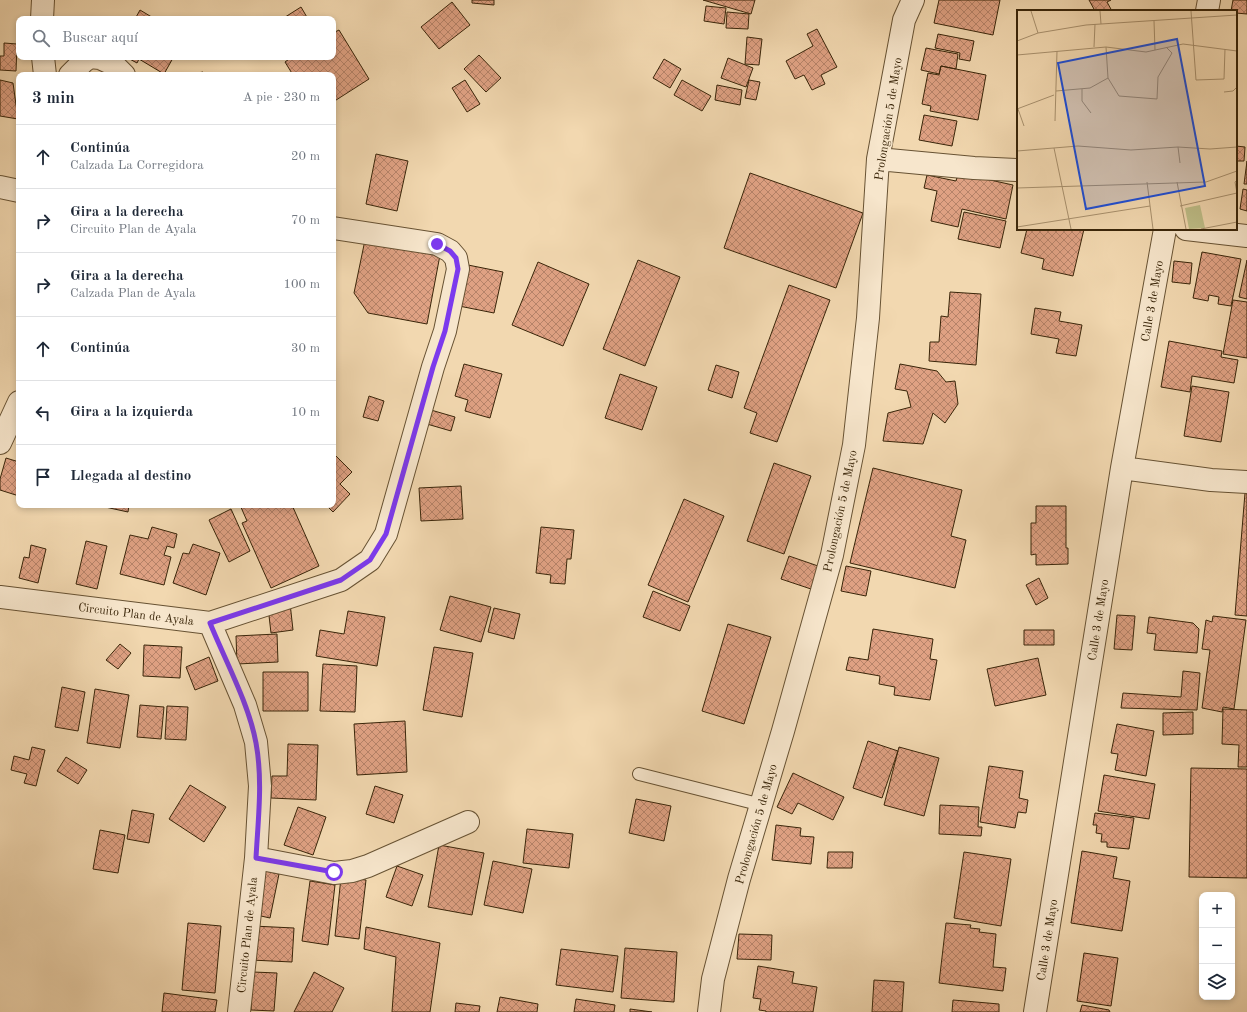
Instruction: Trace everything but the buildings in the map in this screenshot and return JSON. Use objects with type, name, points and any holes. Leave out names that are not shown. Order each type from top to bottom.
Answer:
[{"type":"street","points":[[42,16],[43,0]]},
{"type":"street","name":"Prolongación 5 de Mayo","points":[[708,1012],[713,979],[739,879],[762,805],[832,555],[854,446],[868,318],[878,160],[904,20],[913,0]]},
{"type":"street","points":[[1207,10],[1209,0]]},
{"type":"street","points":[[43,60],[44,72]]},
{"type":"street","points":[[73,72],[86,60]]},
{"type":"street","points":[[104,60],[113,64],[121,72]]},
{"type":"street","points":[[878,160],[1016,170]]},
{"type":"street","points":[[0,187],[16,190]]},
{"type":"street","points":[[210,623],[341,580],[370,560],[386,534],[433,367],[445,331],[458,269],[456,258],[450,251],[437,244],[336,228]]},
{"type":"street","name":"Calle 3 de Mayo","points":[[1035,1012],[1122,468],[1165,230]]},
{"type":"street","points":[[1195,230],[1247,236]]},
{"type":"street","points":[[0,443],[16,408]]},
{"type":"street","points":[[1122,468],[1211,480],[1247,482]]},
{"type":"street","name":"Circuito Plan de Ayala","points":[[0,597],[210,623],[245,705],[256,742],[260,786],[256,858],[239,1012]]},
{"type":"street","points":[[256,858],[334,872],[352,871],[368,866],[468,822]]},
{"type":"lane","points":[[639,774],[762,805]]},
{"type":"route","points":[[334,872],[256,858],[260,786],[256,742],[245,705],[210,623],[341,580],[370,560],[386,534],[433,367],[445,331],[458,269],[456,258],[450,251],[437,244]]}]
